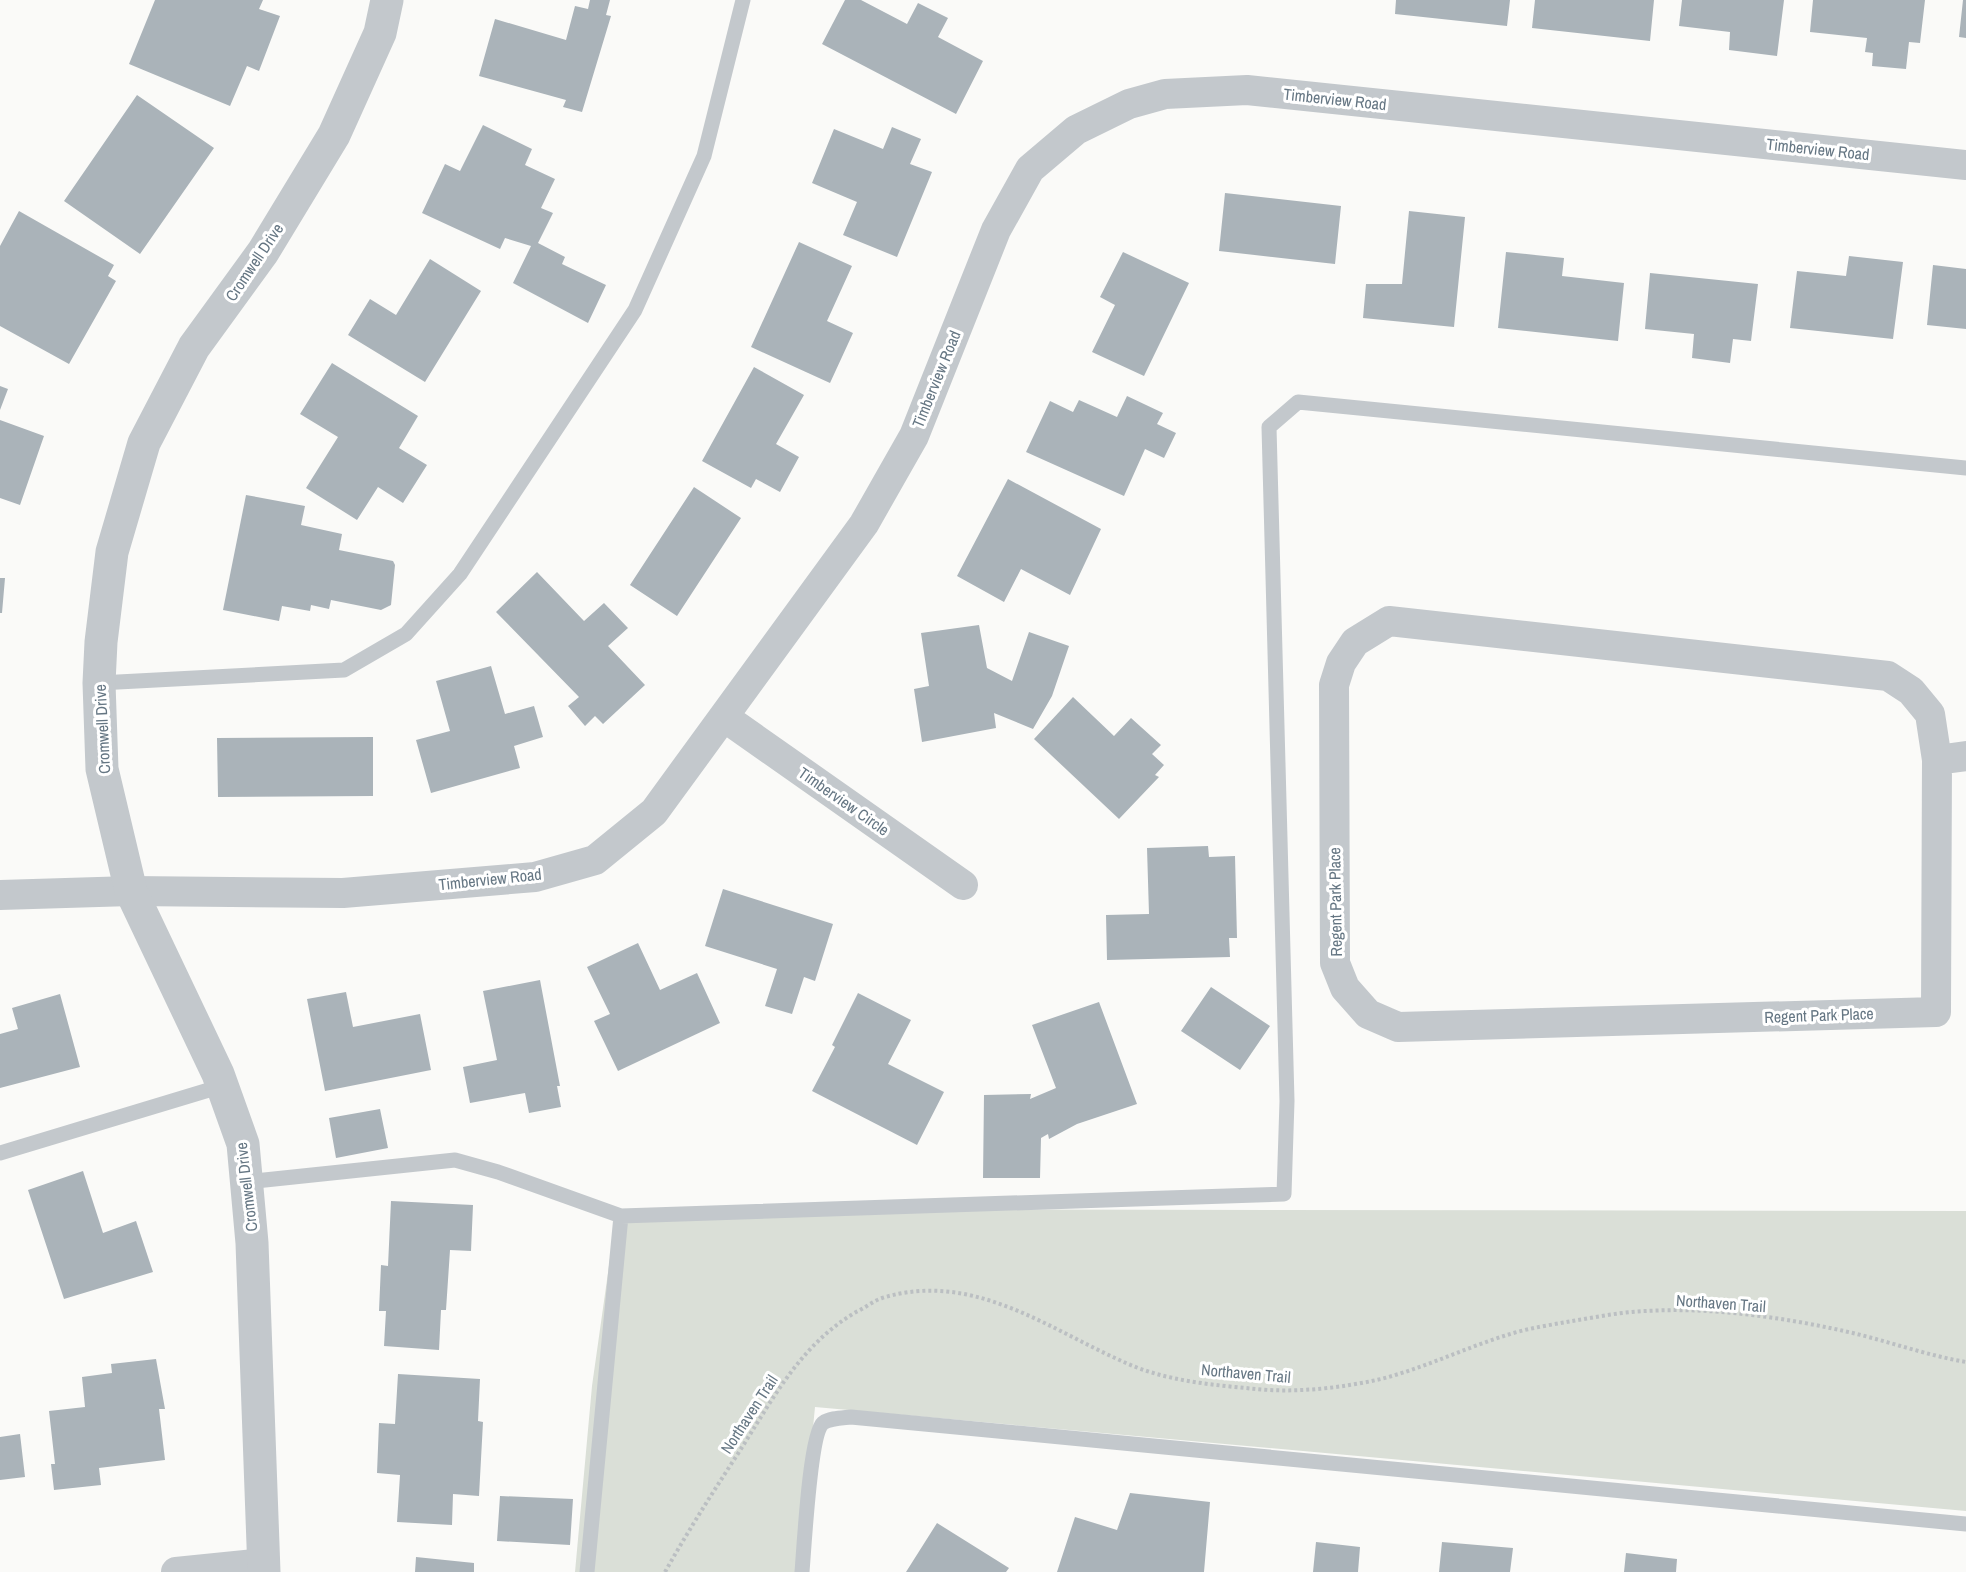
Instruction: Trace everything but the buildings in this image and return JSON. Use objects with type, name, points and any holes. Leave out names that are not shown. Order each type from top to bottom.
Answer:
[{"type":"street","name":"Cromwell Drive","points":[[264,1567],[252,1243],[243,1144],[222,1086],[131,891],[102,769],[99,683],[101,642],[112,552],[144,443],[194,347],[263,252],[334,135],[380,33],[387,0]]},
{"type":"street","name":"Timberview Road","points":[[0,895],[131,891],[343,893],[535,877],[595,860],[654,812],[864,524],[914,436],[996,230],[1030,169],[1076,130],[1129,104],[1165,94],[1247,90],[1966,165]]},
{"type":"street","name":"Regent Park Place","points":[[1389,621],[1888,676],[1911,691],[1930,714],[1937,760],[1936,1012],[1398,1027],[1368,1014],[1345,988],[1335,963],[1334,685],[1341,663],[1355,642],[1389,621]]},
{"type":"street","name":"Timberview Circle","points":[[724,717],[963,885]]},
{"type":"street","points":[[1937,760],[1966,756]]},
{"type":"street","points":[[176,1572],[264,1567]]},
{"type":"lane","points":[[99,683],[344,670],[406,634],[460,574],[635,310],[704,156],[743,0]]},
{"type":"lane","points":[[246,1182],[455,1160],[498,1172],[621,1216],[1284,1194],[1287,1101],[1269,427],[1298,402],[1966,468]]},
{"type":"lane","points":[[0,1152],[222,1086]]},
{"type":"lane","points":[[587,1572],[621,1216]]},
{"type":"lane","points":[[802,1572],[813,1457],[818,1431],[822,1424],[831,1419],[850,1417],[1966,1524]]},
{"type":"path","name":"Northaven Trail","points":[[665,1572],[685,1535],[793,1367],[823,1336],[849,1317],[879,1299],[907,1293],[936,1291],[968,1295],[1011,1307],[1127,1364],[1163,1376],[1260,1389],[1342,1386],[1384,1378],[1511,1334],[1572,1321],[1646,1311],[1715,1312],[1787,1320],[1848,1332],[1937,1357],[1966,1362]]},
{"type":"shaded area","points":[[617,1209],[1966,1211],[1966,1511],[815,1407],[799,1572],[575,1572],[592,1386]]}]
